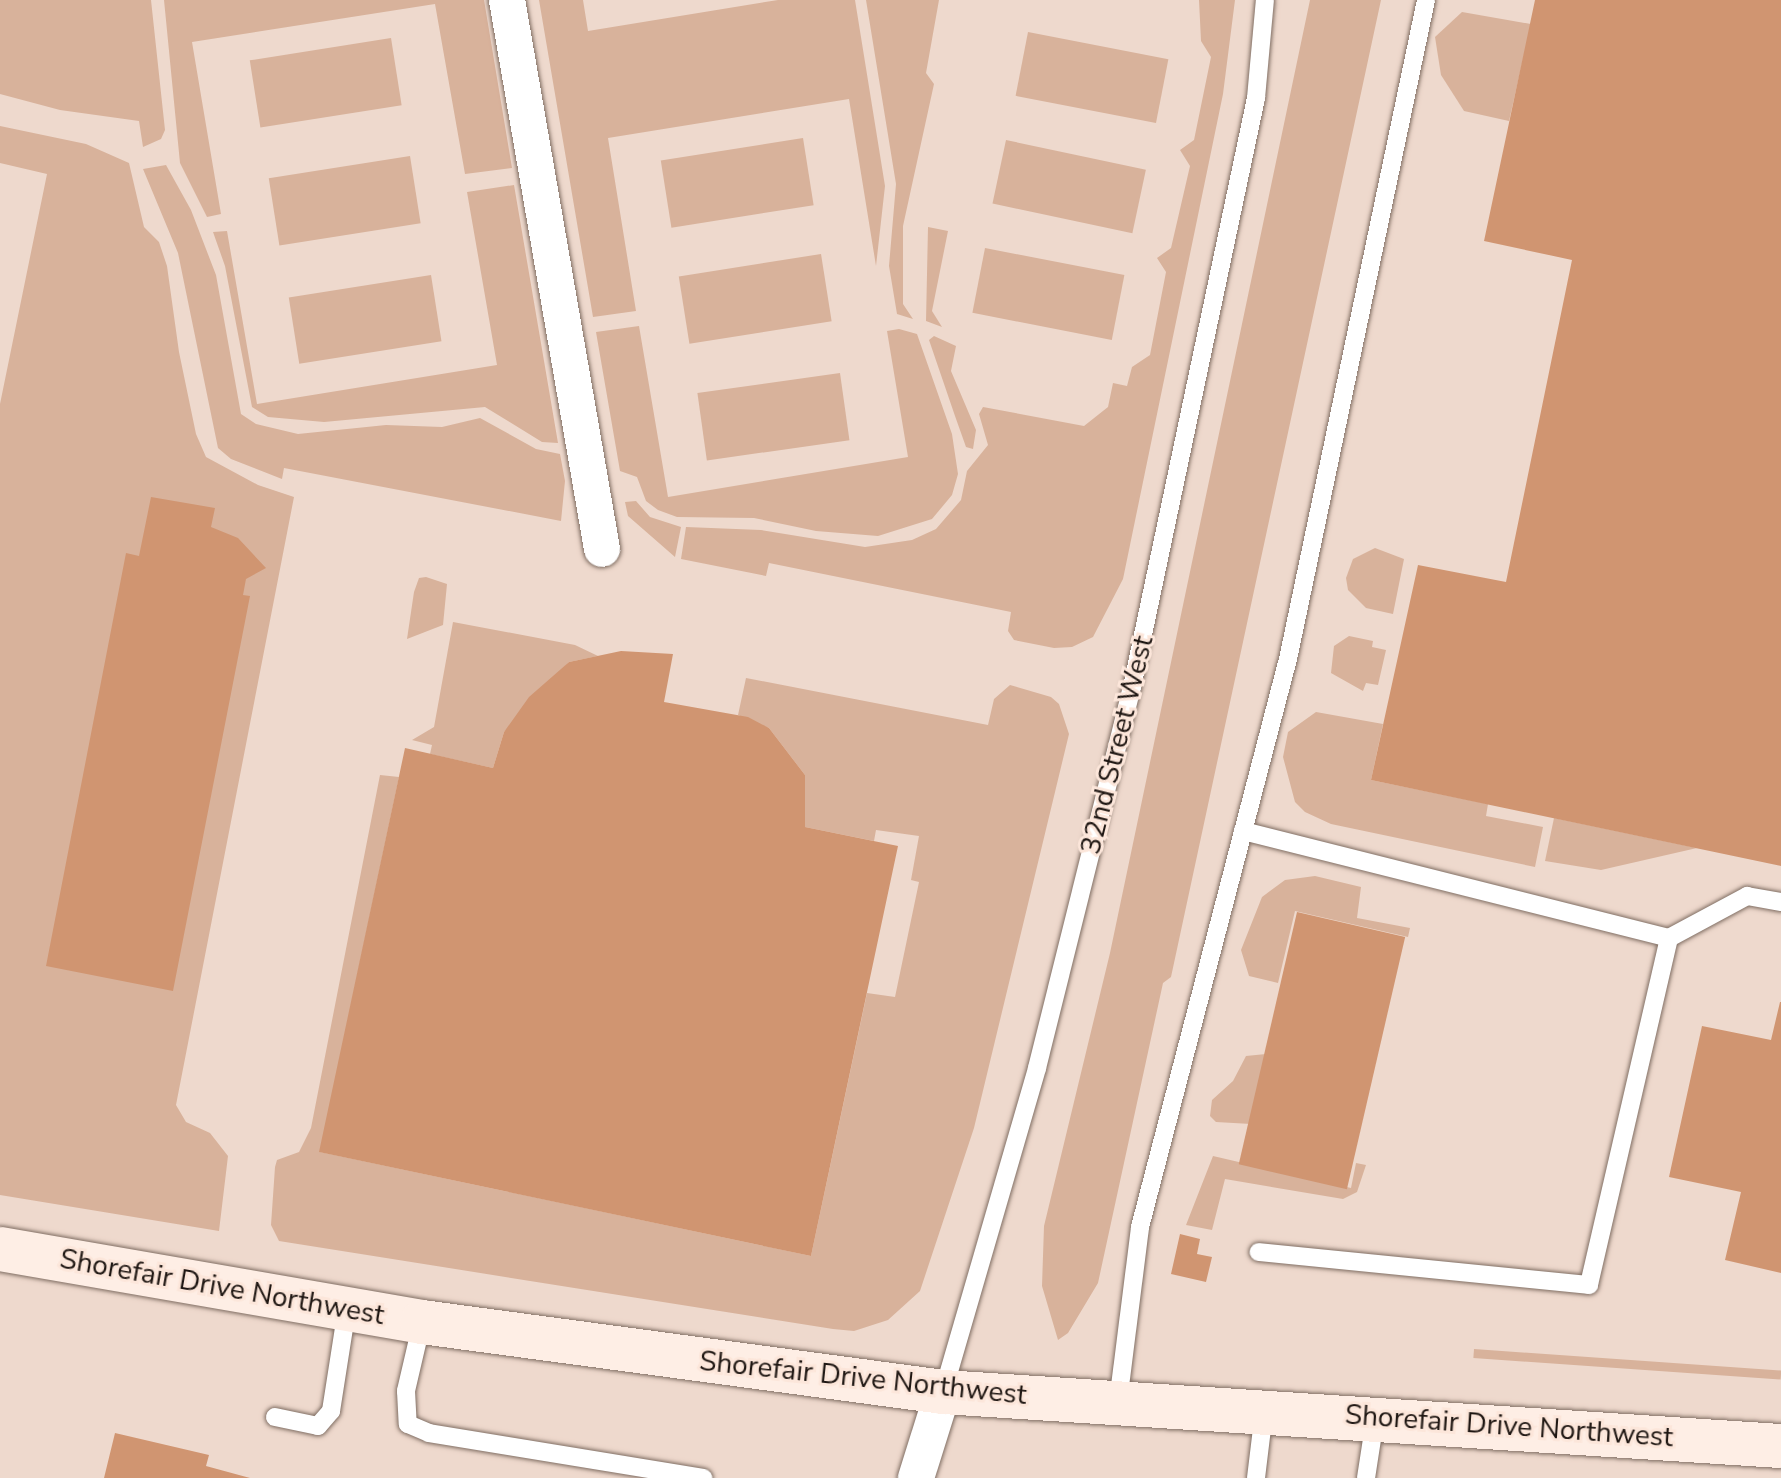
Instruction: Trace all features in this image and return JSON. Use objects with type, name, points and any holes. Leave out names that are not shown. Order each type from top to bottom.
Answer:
[{"type":"street","points":[[507,0],[602,549]]},
{"type":"street","name":"Shorefair Drive Northwest","points":[[0,1249],[422,1322],[943,1392],[1264,1409],[1781,1446]]},
{"type":"street","name":"32nd Street West","points":[[916,1478],[943,1392]]},
{"type":"lane","name":"32nd Street West","points":[[943,1392],[1037,1068],[1132,687],[1256,98],[1265,0]]},
{"type":"lane","points":[[1118,1402],[1140,1227],[1288,659],[1426,0]]},
{"type":"lane","points":[[1243,831],[1669,938],[1747,896],[1781,902]]},
{"type":"lane","points":[[1259,1252],[1589,1285],[1669,938]]},
{"type":"lane","points":[[275,1417],[318,1426],[331,1411],[347,1309]]},
{"type":"lane","points":[[422,1322],[406,1391],[408,1424],[429,1433],[703,1478]]},
{"type":"lane","points":[[1256,1478],[1264,1409]]},
{"type":"lane","points":[[1366,1478],[1375,1417]]},
{"type":"shaded area","points":[[0,0],[151,0],[165,130],[161,139],[143,147],[139,121],[60,110],[0,94]]},
{"type":"shaded area","points":[[164,0],[484,0],[512,168],[465,174],[435,4],[192,42],[221,214],[207,217],[180,163]]},
{"type":"shaded area","points":[[539,0],[583,0],[588,31],[778,0],[855,0],[885,186],[876,266],[849,99],[608,138],[636,311],[593,317]]},
{"type":"shaded area","points":[[866,0],[939,0],[926,73],[934,84],[903,226],[903,304],[913,319],[897,314],[889,266],[896,184]]},
{"type":"shaded area","points":[[1199,0],[1235,0],[1223,94],[1123,579],[1093,637],[1072,647],[1054,648],[1014,640],[1008,631],[1011,612],[769,563],[766,576],[681,559],[686,527],[761,530],[865,547],[912,540],[936,529],[961,500],[967,471],[988,445],[979,414],[983,407],[1084,426],[1108,407],[1113,383],[1127,386],[1132,367],[1150,355],[1166,272],[1157,258],[1171,248],[1190,166],[1180,150],[1194,140],[1211,57],[1201,41]]},
{"type":"shaded area","points":[[1310,0],[1381,0],[1171,977],[1163,983],[1098,1283],[1068,1333],[1058,1340],[1042,1286],[1044,1226],[1110,953]]},
{"type":"shaded area","points":[[1462,12],[1531,24],[1509,121],[1464,111],[1441,75],[1435,37]]},
{"type":"shaded area","points":[[1028,32],[1168,59],[1156,123],[1016,96]]},
{"type":"shaded area","points":[[391,38],[402,105],[260,128],[250,60]]},
{"type":"shaded area","points":[[0,126],[86,144],[129,163],[144,227],[159,242],[167,266],[179,352],[196,434],[206,457],[258,485],[294,497],[176,1105],[186,1122],[210,1133],[228,1156],[219,1231],[0,1195],[0,404],[47,174],[0,163]]},
{"type":"shaded area","points":[[803,138],[814,205],[671,228],[661,161]]},
{"type":"shaded area","points":[[1006,140],[1146,170],[1132,233],[992,204]]},
{"type":"shaded area","points":[[410,156],[421,223],[279,246],[269,178]]},
{"type":"shaded area","points":[[166,165],[191,210],[216,275],[241,414],[256,424],[298,434],[386,425],[442,427],[480,418],[536,449],[560,454],[565,481],[561,521],[284,468],[282,479],[231,459],[218,448],[178,253],[143,169]]},
{"type":"shaded area","points":[[514,185],[558,443],[542,442],[485,407],[324,422],[268,417],[252,407],[225,266],[213,232],[227,231],[257,404],[497,365],[467,192]]},
{"type":"shaded area","points":[[928,227],[948,231],[932,311],[942,327],[926,321]]},
{"type":"shaded area","points":[[985,248],[1124,275],[1112,340],[972,313]]},
{"type":"shaded area","points":[[821,254],[832,321],[689,344],[679,277]]},
{"type":"shaded area","points":[[431,275],[441,341],[299,364],[289,298]]},
{"type":"shaded area","points":[[639,326],[668,497],[908,457],[887,331],[899,329],[917,334],[952,434],[958,474],[952,495],[932,519],[878,536],[816,531],[754,518],[677,517],[658,510],[646,501],[637,477],[620,471],[596,332]]},
{"type":"shaded area","points":[[934,336],[956,346],[951,371],[976,430],[973,449],[966,447],[955,416],[929,340]]},
{"type":"shaded area","points":[[840,373],[849,440],[707,460],[697,393]]},
{"type":"shaded area","points":[[636,501],[650,517],[681,527],[675,557],[628,516],[625,502]]},
{"type":"shaded area","points":[[1375,548],[1404,559],[1393,614],[1366,608],[1348,590],[1346,578],[1353,559]]},
{"type":"shaded area","points":[[426,577],[447,584],[443,625],[407,639],[414,592],[419,578]]},
{"type":"shaded area","points":[[453,622],[575,645],[598,656],[569,662],[504,732],[493,768],[430,754],[432,745],[412,740],[434,727]]},
{"type":"shaded area","points":[[1349,636],[1373,641],[1372,647],[1386,650],[1378,685],[1366,683],[1363,691],[1331,673],[1334,646]]},
{"type":"shaded area","points":[[746,678],[988,725],[994,699],[1010,685],[1051,697],[1059,704],[1069,734],[974,1128],[920,1291],[888,1320],[854,1331],[279,1241],[271,1225],[275,1167],[277,1160],[299,1152],[311,1128],[380,775],[399,777],[320,1152],[811,1256],[867,993],[895,997],[919,882],[911,880],[919,836],[876,830],[874,841],[805,827],[805,775],[769,728],[738,715]]},
{"type":"shaded area","points":[[1316,712],[1383,724],[1371,780],[1488,804],[1486,816],[1543,827],[1535,867],[1331,824],[1305,812],[1295,802],[1283,757],[1288,732]]},
{"type":"shaded area","points":[[1554,818],[1697,848],[1601,870],[1545,861]]},
{"type":"shaded area","points":[[1315,876],[1361,887],[1357,918],[1410,928],[1408,937],[1295,911],[1278,983],[1249,976],[1241,950],[1262,897],[1285,880]]},
{"type":"shaded area","points":[[1266,1054],[1251,1124],[1216,1122],[1210,1116],[1212,1100],[1233,1081],[1246,1056]]},
{"type":"shaded area","points":[[1213,1156],[1351,1188],[1356,1163],[1366,1165],[1357,1192],[1343,1199],[1225,1179],[1212,1230],[1186,1225]]},
{"type":"shaded area","points":[[1474,1349],[1781,1370],[1781,1379],[1473,1358]]},
{"type":"building","points":[[1535,0],[1781,0],[1781,866],[1371,780],[1418,565],[1506,582],[1572,260],[1484,241]]},
{"type":"building","points":[[151,497],[215,508],[211,527],[238,538],[266,568],[246,579],[243,595],[250,596],[173,991],[46,966],[126,553],[139,556]]},
{"type":"building","points":[[621,651],[673,654],[664,702],[748,717],[769,728],[805,775],[805,827],[898,846],[811,1256],[319,1152],[405,748],[493,768],[504,732],[529,697],[569,662]]},
{"type":"building","points":[[1297,912],[1405,937],[1347,1189],[1239,1164]]},
{"type":"building","points":[[1780,1002],[1781,1273],[1725,1260],[1741,1192],[1669,1177],[1702,1026],[1771,1040]]},
{"type":"building","points":[[1180,1234],[1200,1239],[1197,1254],[1212,1257],[1206,1282],[1171,1274]]},
{"type":"building","points":[[115,1433],[209,1455],[206,1466],[250,1478],[104,1478]]}]
